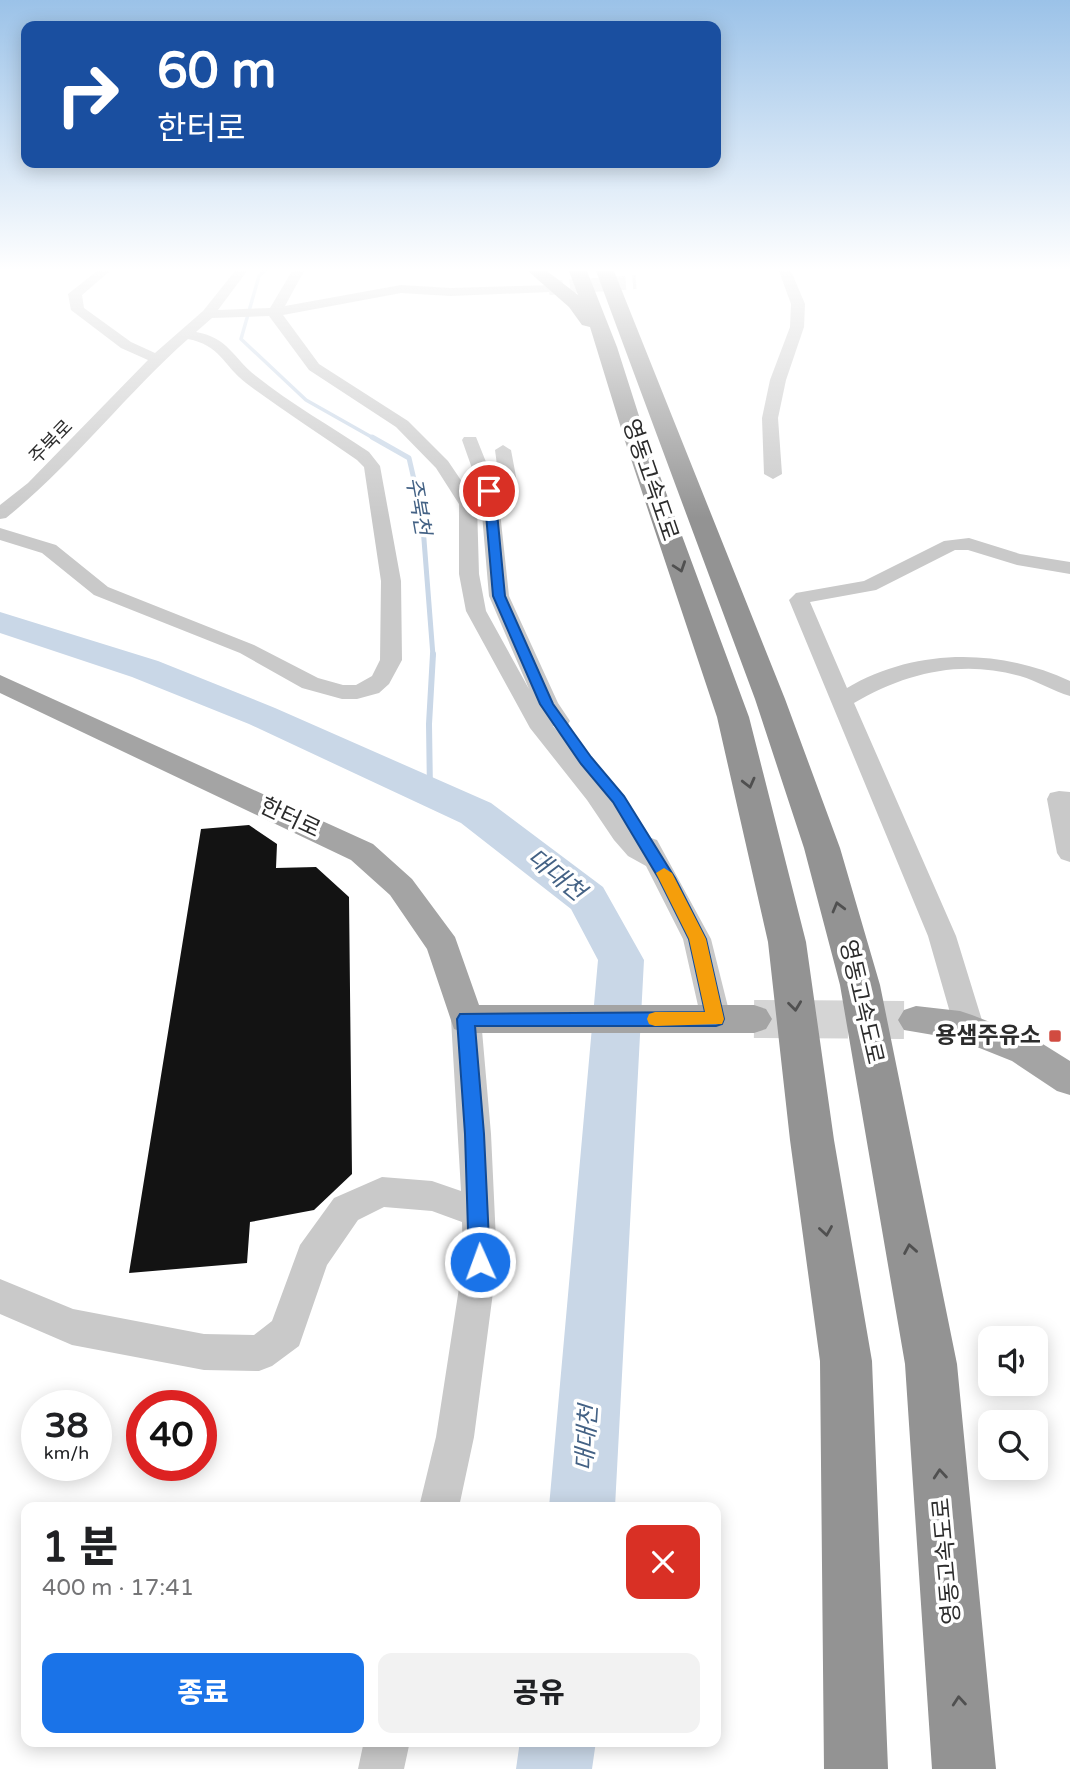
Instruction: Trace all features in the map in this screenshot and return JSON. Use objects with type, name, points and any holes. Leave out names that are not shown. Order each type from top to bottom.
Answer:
[{"type":"highway","name":"영동고속도로","points":[[609,354],[636,441],[733,717],[787,942],[812,1140],[846,1361],[856,1769]]},
{"type":"highway","name":"영동고속도로","points":[[637,354],[770,699],[822,848],[860,985],[931,1364],[964,1769]]},
{"type":"main road","name":"한터로","points":[[0,683],[362,852],[401,887],[443,946],[466,1019]]},
{"type":"main road","points":[[466,1019],[754,1019]]},
{"type":"main road","points":[[916,1020],[960,1026],[1025,1051],[1070,1080]]},
{"type":"street","points":[[139,354],[158,358]]},
{"type":"street","name":"주북로","points":[[0,514],[34,487],[163,354]]},
{"type":"street","points":[[0,534],[49,549],[101,592],[247,649],[310,683],[342,692],[371,688],[381,679],[391,660],[391,581],[372,466],[363,456],[249,378],[227,354]]},
{"type":"street","points":[[304,354],[314,367],[402,424],[442,465],[468,504],[468,574],[476,611],[500,657],[538,723],[596,794],[623,834],[637,850],[657,861]]},
{"type":"street","points":[[773,474],[770,418],[778,380],[787,354]]},
{"type":"street","points":[[470,440],[503,490]]},
{"type":"street","points":[[503,450],[499,596],[547,704],[586,761],[619,799],[657,861],[697,939],[716,1019]]},
{"type":"street","points":[[841,701],[880,679],[906,670],[987,662],[1034,672],[1070,689]]},
{"type":"street","points":[[1070,800],[1059,799],[1070,853]]},
{"type":"street","points":[[440,1502],[455,1437],[480,1262],[466,1019]]},
{"type":"street","points":[[0,1296],[72,1327],[204,1352],[259,1353],[286,1333],[312,1256],[346,1209],[382,1192],[432,1196],[478,1213]]},
{"type":"street","points":[[381,1769],[386,1747]]},
{"type":"lane","points":[[970,1030],[942,936],[799,600],[803,597],[869,586],[951,545],[969,544],[1017,559],[1070,568]]},
{"type":"building","points":[[249,825],[277,844],[276,868],[316,867],[349,897],[352,1174],[314,1210],[250,1222],[247,1263],[129,1273],[201,829]]},
{"type":"waterway","name":"주북천","points":[[257,354],[306,400],[375,439]]},
{"type":"waterway","name":"주북천","points":[[372,437],[409,458],[422,514],[433,655]]},
{"type":"waterway","name":"대대천","points":[[0,622],[145,669],[262,716],[476,813],[587,898],[621,960],[582,1502]]},
{"type":"waterway","name":"주북천","points":[[430,792],[429,724],[433,655]]},
{"type":"waterway","name":"대대천","points":[[554,1769],[557,1747]]},
{"type":"tunnel","points":[[754,1019],[916,1020]]},
{"type":"slow traffic","points":[[655,1019],[716,1019],[697,939],[664,873]]},
{"type":"place","name":"용샘주유소","points":[[1055,1036]]},
{"type":"route","points":[[480,1262],[475,1134],[466,1019],[716,1019],[697,939],[667,878],[619,799],[586,761],[547,704],[499,596],[489,491]]}]
